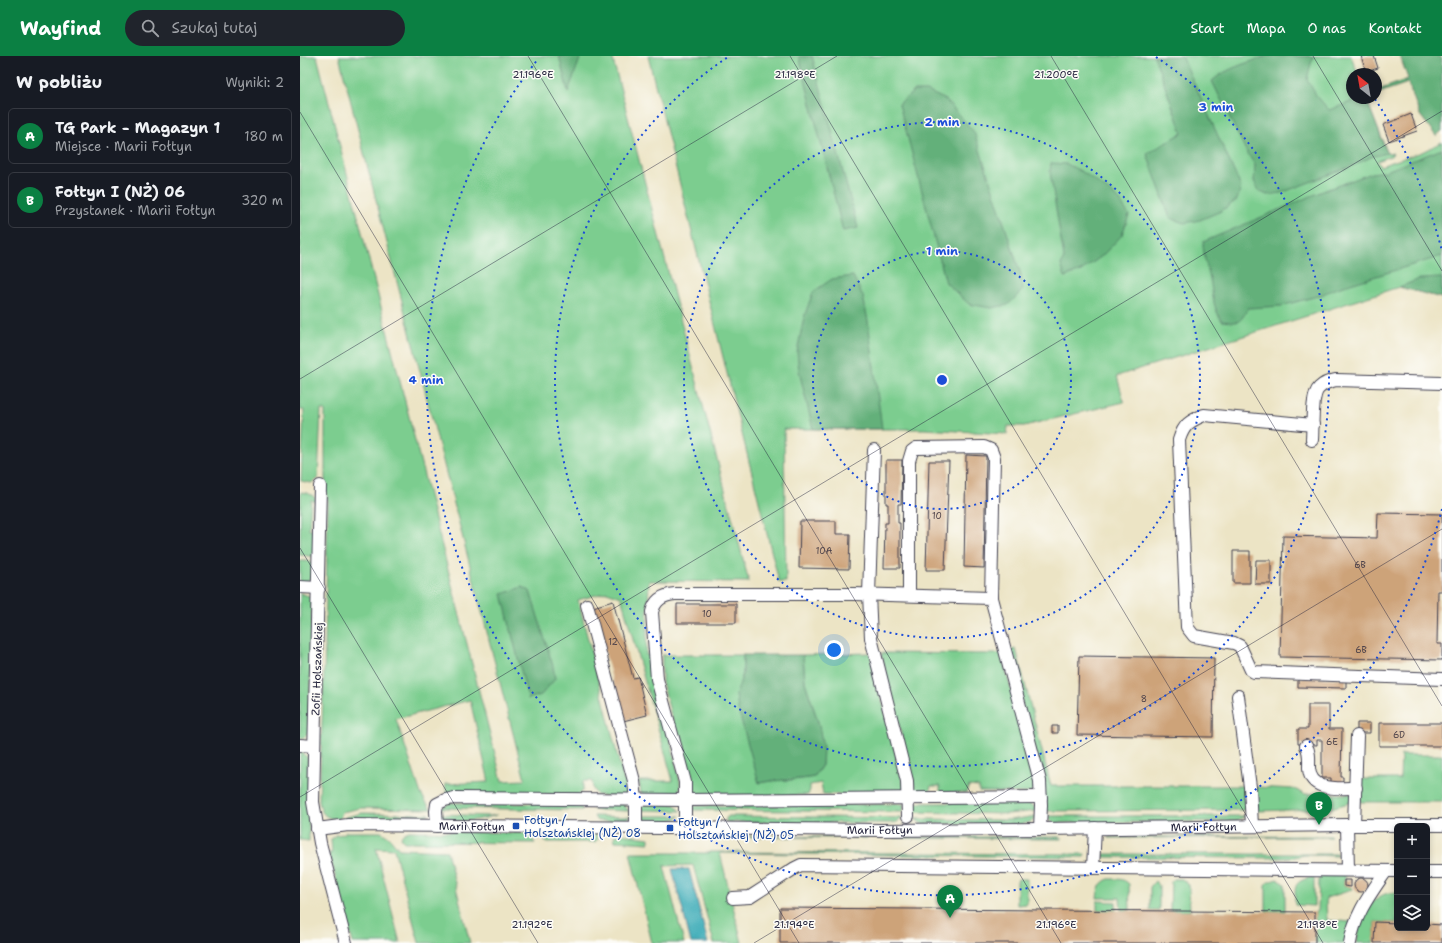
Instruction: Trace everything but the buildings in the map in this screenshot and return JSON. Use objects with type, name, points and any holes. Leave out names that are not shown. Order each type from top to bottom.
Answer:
[{"type":"street","points":[[1312,440],[1314,397],[1318,388],[1328,382],[1336,380],[1442,383]]},
{"type":"street","points":[[1313,426],[1204,415],[1192,420],[1182,429],[1179,440],[1186,627],[1194,636],[1234,643],[1240,646],[1250,670],[1254,672],[1442,678]]},
{"type":"street","points":[[909,595],[909,461],[912,451],[916,448],[984,447],[992,450],[994,458],[991,598],[1040,781],[1040,829]]},
{"type":"street","points":[[874,450],[869,594],[871,638],[907,781],[909,799],[908,816]]},
{"type":"street","name":"Zofii Holszańskiej","points":[[320,486],[319,588],[313,802],[317,829],[346,943]]},
{"type":"street","points":[[300,587],[319,588]]},
{"type":"street","points":[[685,827],[685,782],[657,679],[652,612],[656,602],[662,597],[675,594],[869,594],[991,598]]},
{"type":"street","points":[[587,605],[634,781],[636,828]]},
{"type":"street","points":[[1238,696],[1250,787],[1252,826]]},
{"type":"street","points":[[1348,870],[1351,825],[1356,788],[1357,736]]},
{"type":"street","points":[[300,745],[314,746]]},
{"type":"street","points":[[1306,746],[1309,752],[1309,772],[1320,785],[1326,788],[1356,788]]},
{"type":"street","points":[[437,826],[437,804],[454,798],[686,800],[1041,797]]},
{"type":"street","name":"Marii Fołtyn","points":[[317,829],[348,825],[880,830],[1351,825],[1442,826]]},
{"type":"street","points":[[1093,868],[1095,828]]},
{"type":"street","points":[[733,898],[750,896],[801,865],[1392,871]]},
{"type":"street","points":[[1350,943],[1359,913],[1392,871]]},
{"type":"street","points":[[1430,872],[1442,872]]},
{"type":"green space","points":[[300,56],[317,56],[502,781],[525,780],[339,56],[612,56],[749,582],[649,581],[646,655],[651,655],[680,782],[680,789],[676,795],[644,795],[641,793],[639,781],[673,781],[621,597],[607,592],[578,600],[624,781],[630,781],[629,790],[626,794],[619,796],[597,795],[593,789],[592,781],[583,781],[583,791],[579,795],[447,795],[445,784],[489,782],[470,700],[396,719],[421,794],[431,809],[361,808],[342,812],[340,819],[328,817],[321,810],[319,801],[325,647],[328,501],[325,489],[325,410],[321,410],[318,479],[311,483],[301,481],[304,410],[300,410]]},
{"type":"green space","points":[[559,56],[581,56],[568,92]]},
{"type":"green space","points":[[648,56],[1351,56],[1356,68],[1346,68],[1346,104],[1368,104],[1388,154],[1393,153],[1391,156],[1377,161],[1380,166],[1422,152],[1442,142],[1442,298],[1399,287],[1117,376],[1124,402],[1024,426],[1008,426],[1007,434],[924,429],[784,429],[786,582],[779,582]]},
{"type":"green space","points":[[799,56],[812,56],[858,228],[843,231]]},
{"type":"green space","points":[[1154,56],[1182,56],[1241,187],[1237,200],[1221,211],[1200,220],[1184,223],[1170,218],[1147,154],[1182,133]]},
{"type":"green space","points":[[1267,56],[1313,56],[1307,79],[1316,95],[1329,110],[1346,104],[1368,104],[1387,153],[1371,157],[1352,166],[1281,193],[1267,195],[1259,191],[1254,181],[1255,165],[1246,151],[1212,81],[1225,72],[1245,63]]},
{"type":"green space","points":[[1400,56],[1440,56],[1442,59],[1442,131],[1436,136],[1420,115],[1408,83],[1382,92],[1382,89],[1408,79]]},
{"type":"green space","points":[[914,91],[927,91],[946,100],[974,132],[1021,275],[1023,290],[1008,305],[991,308],[969,304],[946,283],[899,104]]},
{"type":"green space","points":[[1442,149],[1442,256],[1334,289],[1321,295],[1281,306],[1248,308],[1241,320],[1236,322],[1222,321],[1214,301],[1204,256],[1203,242],[1323,191],[1372,173],[1386,171]]},
{"type":"green space","points":[[1051,163],[1067,164],[1086,174],[1118,198],[1129,215],[1122,235],[1102,256],[1081,271],[1065,277],[1061,265],[1064,258],[1050,172]]},
{"type":"green space","points":[[853,276],[863,296],[868,321],[882,429],[813,429],[799,371],[797,352],[804,317],[813,292],[832,279]]},
{"type":"green space","points":[[1442,278],[1442,298],[1399,287],[1420,279]]},
{"type":"green space","points":[[301,492],[308,493],[316,499],[317,502],[311,500],[309,530],[317,530],[316,557],[300,555]]},
{"type":"green space","points":[[300,561],[308,561],[316,566],[311,578],[300,583]]},
{"type":"green space","points":[[522,587],[530,591],[553,666],[555,679],[541,695],[528,699],[502,594]]},
{"type":"green space","points":[[300,593],[309,596],[312,600],[309,733],[300,739]]},
{"type":"green space","points":[[1016,649],[1051,786],[1246,786],[1247,810],[1046,811],[1010,650]]},
{"type":"green space","points":[[870,653],[904,786],[904,796],[823,794],[821,783],[810,785],[808,795],[694,796],[662,682],[662,655],[743,655],[743,673],[741,682],[759,783],[814,777],[822,765],[819,725],[805,682],[803,655]]},
{"type":"green space","points":[[881,653],[1001,653],[1035,777],[1035,789],[1030,793],[979,792],[979,787],[969,786],[966,793],[940,792],[940,786],[931,786],[927,793],[914,795],[914,785]]},
{"type":"green space","points":[[743,655],[803,655],[805,682],[819,725],[823,748],[822,765],[814,777],[759,783],[738,709],[736,695],[743,673]]},
{"type":"green space","points":[[300,751],[308,759],[309,841],[300,840]]},
{"type":"green space","points":[[1401,755],[1442,755],[1442,802],[1360,802],[1359,779],[1400,779]]},
{"type":"green space","points":[[1256,787],[1294,789],[1305,794],[1353,794],[1352,802],[1331,808],[1257,811]]},
{"type":"green space","points":[[450,803],[577,804],[580,805],[583,810],[439,808]]},
{"type":"green space","points":[[913,803],[1028,803],[1035,807],[1037,811],[1007,814],[913,812]]},
{"type":"green space","points":[[599,804],[623,804],[629,811],[593,810],[595,806]]},
{"type":"green space","points":[[644,804],[674,804],[681,811],[639,810]]},
{"type":"green space","points":[[904,804],[903,812],[691,810],[695,806]]},
{"type":"green space","points":[[362,813],[429,814],[421,821],[345,820],[346,817]]},
{"type":"green space","points":[[438,814],[497,815],[475,820],[458,821],[443,818]]},
{"type":"green space","points":[[594,816],[629,818],[624,822],[599,821],[596,820]]},
{"type":"green space","points":[[639,816],[680,816],[665,822],[652,822],[642,819]]},
{"type":"green space","points":[[729,816],[903,818],[897,822],[891,823],[726,822],[726,818]]},
{"type":"green space","points":[[1047,816],[1246,816],[1236,821],[1056,823],[1052,822]]},
{"type":"green space","points":[[1037,817],[1031,822],[1023,824],[922,824],[915,819],[1010,820]]},
{"type":"green space","points":[[409,831],[522,833],[528,834],[535,843],[404,842],[401,837]]},
{"type":"green space","points":[[345,832],[381,832],[389,837],[399,849],[447,851],[470,943],[419,943],[394,849],[376,848],[400,943],[353,943],[329,853],[332,853],[331,839],[336,835],[344,834]]},
{"type":"green space","points":[[550,833],[592,833],[596,835],[598,839],[595,842],[545,842],[545,836]]},
{"type":"green space","points":[[621,834],[649,838],[649,843],[615,841],[614,836]]},
{"type":"green space","points":[[720,837],[867,837],[867,838]]},
{"type":"green space","points":[[1061,837],[1061,839],[894,838]]},
{"type":"green space","points":[[1108,837],[1331,837],[1108,838]]},
{"type":"green space","points":[[710,852],[1085,854],[1084,857],[720,853],[742,943],[714,943],[693,865],[664,866],[684,943],[652,943],[630,853]]},
{"type":"green space","points":[[1104,854],[1336,854],[1340,856],[1305,855],[1290,858],[1103,857]]},
{"type":"green space","points":[[1345,874],[1344,886],[1351,887],[1352,890],[1326,898],[1327,920],[1351,922],[1346,943],[1315,943],[1315,912],[1318,911],[1319,875]]},
{"type":"green space","points":[[1314,876],[1314,906],[1295,905],[1295,888],[1302,880]]},
{"type":"green space","points":[[1018,879],[1027,879],[1027,904],[1017,905]]},
{"type":"green space","points":[[1109,879],[1122,880],[1129,884],[1130,910],[1121,910],[1120,898],[1097,898],[1100,886],[1103,882]]},
{"type":"green space","points":[[1174,879],[1182,879],[1189,885],[1190,911],[1170,911],[1171,882]]},
{"type":"green space","points":[[1277,879],[1284,883],[1285,886],[1285,911],[1266,911],[1266,885],[1268,882]]},
{"type":"green space","points":[[1155,881],[1159,885],[1159,910],[1150,910],[1150,887]]},
{"type":"green space","points":[[1389,893],[1394,893],[1394,923],[1375,922],[1374,943],[1357,943],[1359,928],[1366,912],[1375,900]]},
{"type":"green space","points":[[1097,901],[1116,902],[1116,910],[1097,910]]},
{"type":"water","points":[[672,869],[689,869],[708,943],[691,943]]},
{"type":"place","name":"Fołtyn I (NŻ) 06","points":[[1319,825]]},
{"type":"place","name":"Fołtyn / Holsztańskiej (NŻ) 08","points":[[516,826]]},
{"type":"place","name":"Fołtyn / Holsztańskiej (NŻ) 05","points":[[670,828]]},
{"type":"place","name":"TG Park - Magazyn 1","points":[[950,918]]}]
